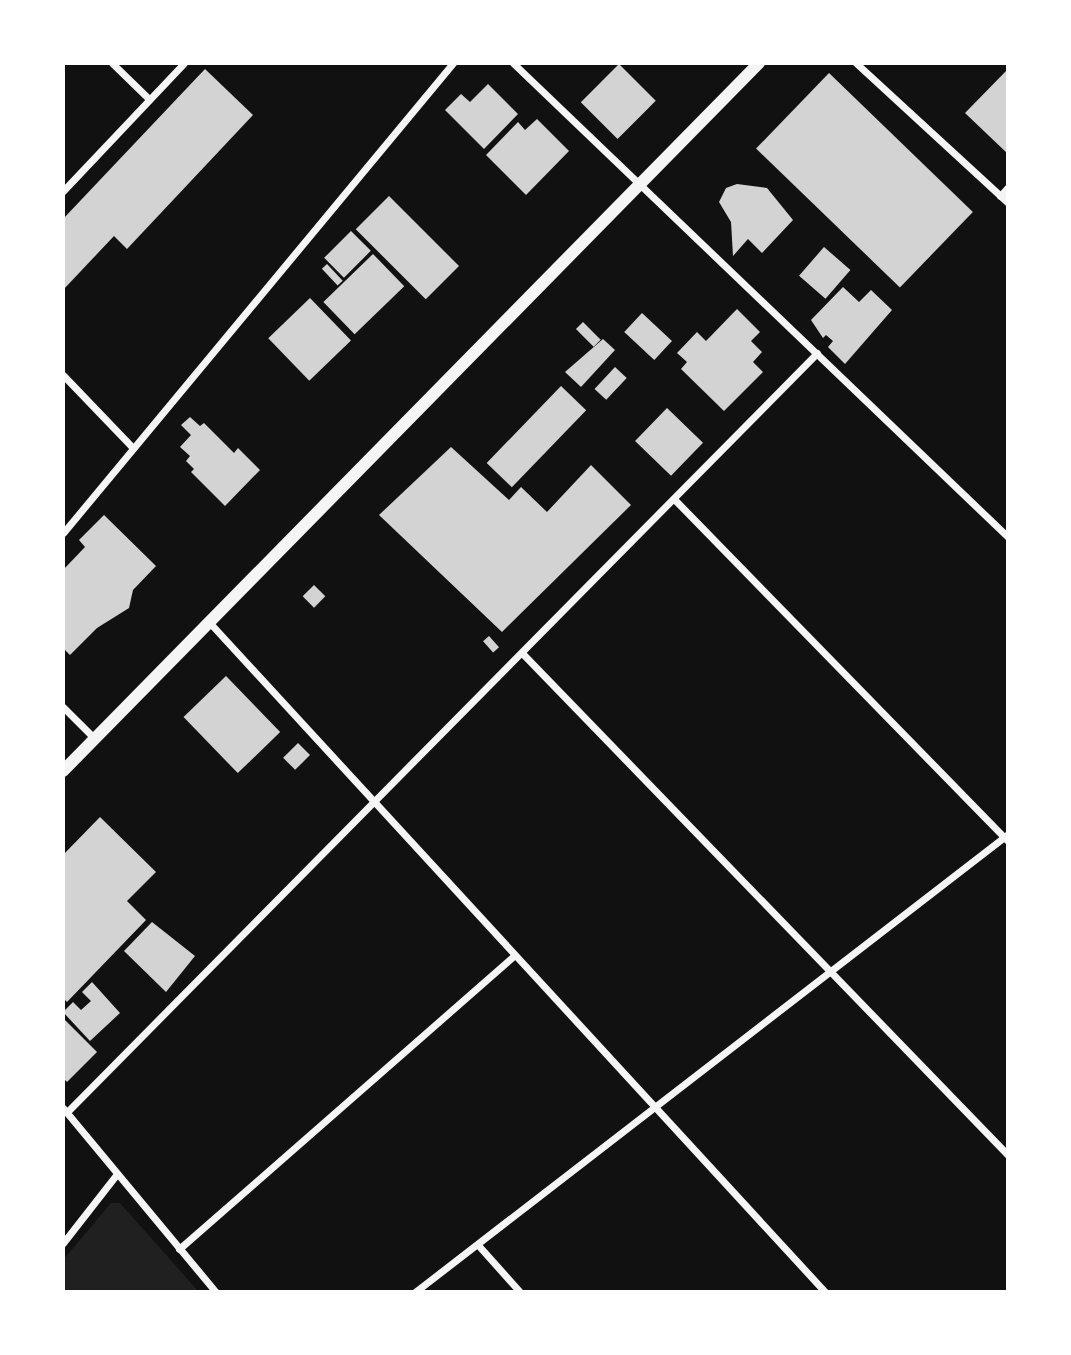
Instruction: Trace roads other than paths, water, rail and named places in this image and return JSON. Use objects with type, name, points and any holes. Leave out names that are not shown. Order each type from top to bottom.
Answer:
[{"type":"street","points":[[112,63],[149,99]]},
{"type":"street","points":[[63,191],[184,63]]},
{"type":"street","points":[[63,533],[453,63]]},
{"type":"street","points":[[513,63],[1008,537]]},
{"type":"street","points":[[63,771],[759,63]]},
{"type":"street","points":[[856,63],[1008,203]]},
{"type":"street","points":[[1000,195],[1008,187]]},
{"type":"street","points":[[216,1292],[65,1110],[675,500],[817,353]]},
{"type":"street","points":[[63,375],[133,448]]},
{"type":"street","points":[[415,1292],[1007,837],[675,500]]},
{"type":"street","points":[[209,622],[825,1292]]},
{"type":"street","points":[[522,653],[1008,1155]]},
{"type":"street","points":[[63,707],[95,739]]},
{"type":"street","points":[[179,1250],[515,955]]},
{"type":"street","points":[[63,1243],[117,1174]]},
{"type":"street","points":[[478,1245],[520,1292]]}]
